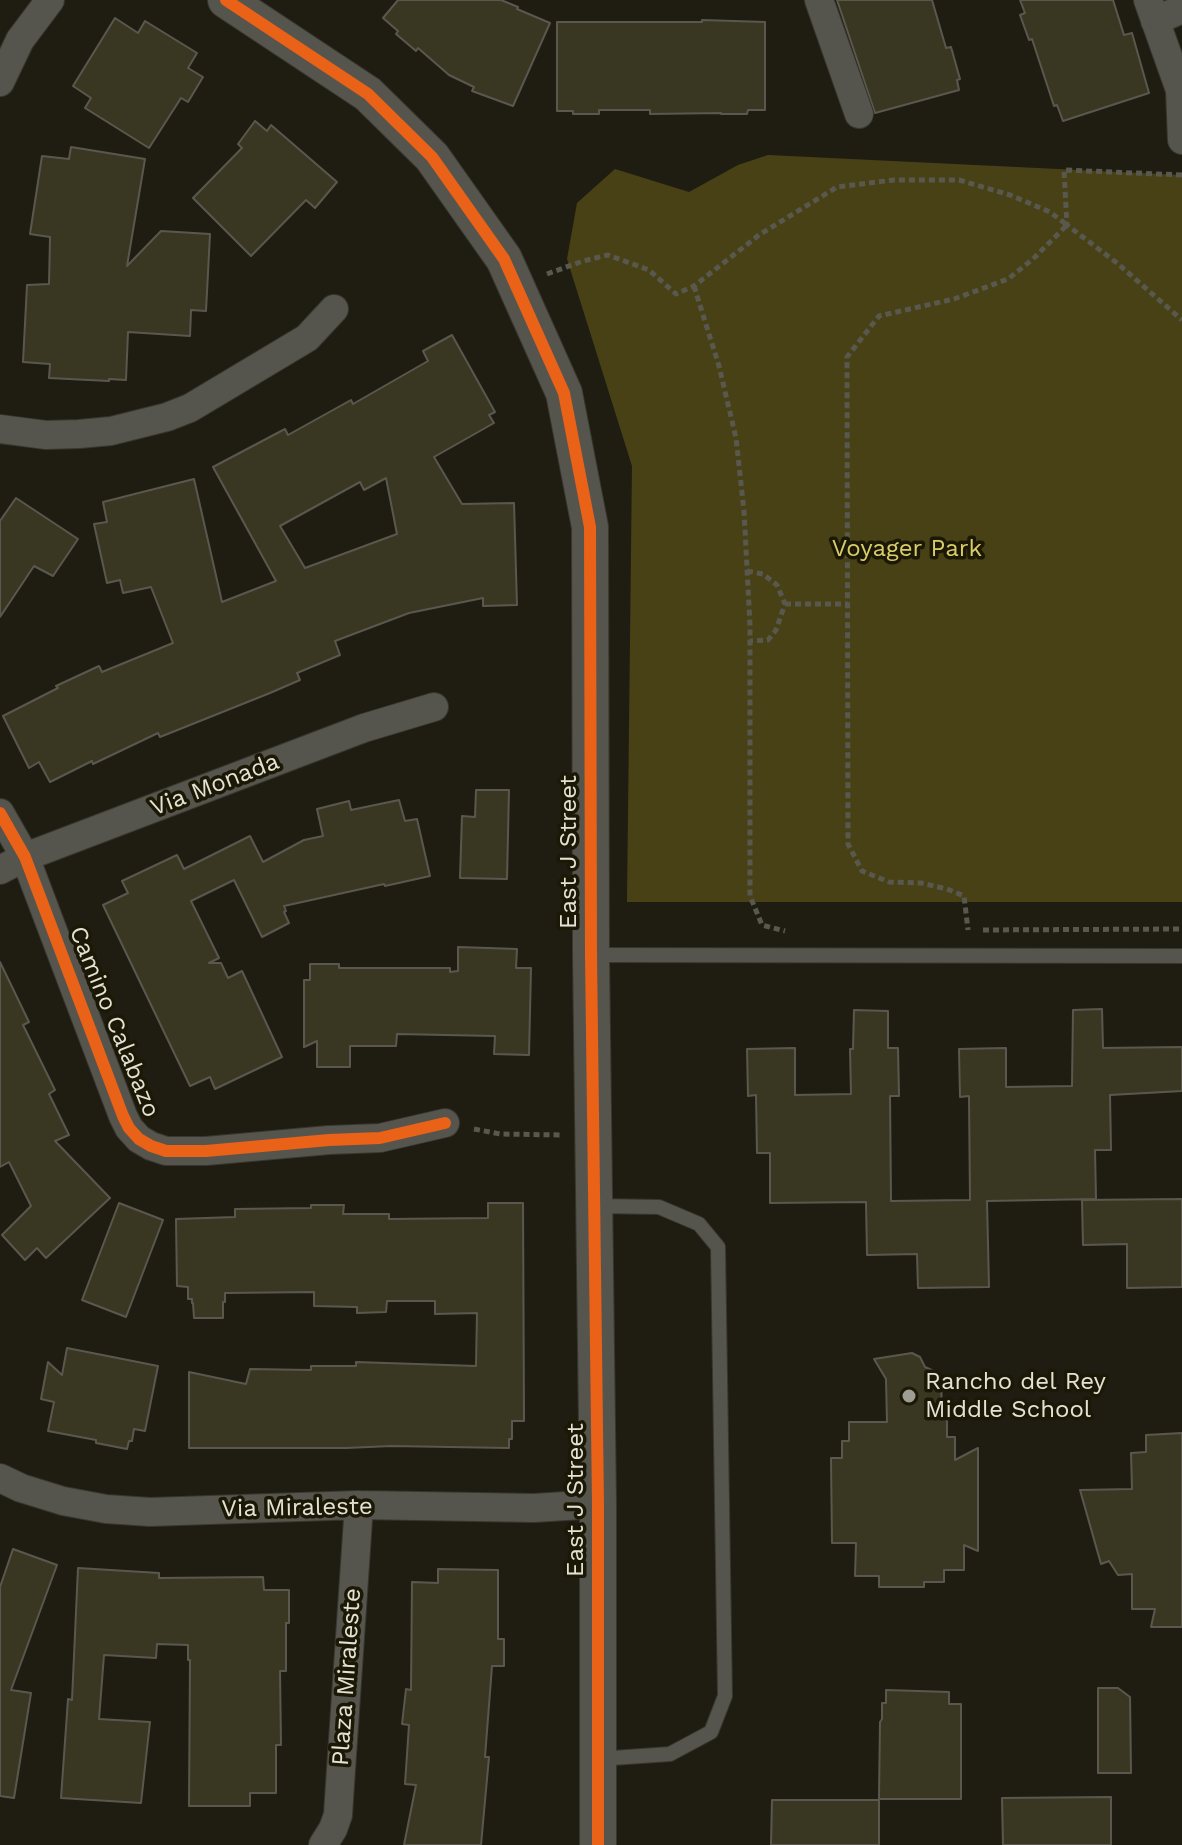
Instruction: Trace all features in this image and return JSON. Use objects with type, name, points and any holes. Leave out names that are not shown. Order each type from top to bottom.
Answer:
[{"type":"street","points":[[0,82],[20,40],[50,0]]},
{"type":"street","name":"East J Street","points":[[226,0],[368,94],[432,157],[504,259],[564,393],[590,527],[598,1845]]},
{"type":"street","points":[[819,0],[859,114]]},
{"type":"street","points":[[1182,9],[1152,11],[1180,90],[1182,140]]},
{"type":"street","points":[[0,429],[46,435],[79,434],[111,431],[167,417],[190,408],[307,338],[334,309]]},
{"type":"street","name":"Via Monada","points":[[12,864],[364,728],[434,707]]},
{"type":"street","name":"Camino Calabazo","points":[[0,813],[12,864],[123,1116],[139,1139],[166,1151],[206,1151],[380,1138],[445,1123]]},
{"type":"street","name":"Via Miraleste","points":[[0,1478],[63,1501],[106,1509],[150,1512],[359,1505],[534,1508],[598,1504]]},
{"type":"street","name":"Plaza Miraleste","points":[[323,1845],[338,1815],[359,1505]]},
{"type":"lane","points":[[591,955],[1182,956]]},
{"type":"lane","points":[[596,1206],[659,1207],[699,1224],[718,1247],[725,1696],[711,1732],[670,1754],[598,1759]]},
{"type":"path","points":[[1182,175],[1064,170],[1067,225],[1033,259],[1008,279],[954,299],[879,316],[847,357],[848,844],[862,871],[889,882],[921,883],[964,896],[968,930],[1182,929]]},
{"type":"path","points":[[543,275],[608,255],[649,270],[676,294],[694,286],[759,235],[837,187],[894,180],[959,180],[1050,212],[1117,263],[1182,320]]},
{"type":"path","points":[[694,286],[719,366],[736,438],[744,511],[750,641],[750,896],[762,925],[786,931]]},
{"type":"path","points":[[747,571],[763,574],[777,585],[785,604],[776,630],[768,640],[750,641]]},
{"type":"path","points":[[785,604],[848,604]]},
{"type":"path","points":[[445,1123],[500,1134],[595,1134]]},
{"type":"green space","name":"Voyager Park","points":[[768,155],[1182,175],[1182,902],[627,902],[632,466],[567,259],[577,203],[615,169],[689,192],[738,165]]},
{"type":"building","points":[[398,0],[501,0],[550,23],[513,106],[472,91],[474,87],[449,75],[396,34],[398,31],[383,18]]},
{"type":"building","points":[[837,0],[932,0],[946,48],[951,47],[960,79],[957,80],[959,90],[875,113]]},
{"type":"building","points":[[1020,0],[1113,0],[1124,35],[1132,33],[1149,93],[1063,121],[1057,105],[1054,106],[1032,39],[1029,40],[1020,15],[1025,13]]},
{"type":"building","points":[[115,18],[138,33],[145,21],[197,53],[188,68],[203,77],[188,102],[181,98],[149,148],[85,108],[91,98],[73,86]]},
{"type":"building","points":[[557,22],[765,22],[765,110],[748,110],[747,114],[650,114],[650,110],[599,110],[599,114],[573,114],[573,111],[557,111]]},
{"type":"building","points":[[255,121],[267,131],[271,125],[337,182],[315,208],[306,200],[251,256],[193,198],[242,148],[238,144]]},
{"type":"building","points":[[71,147],[145,159],[127,266],[161,231],[210,234],[206,311],[191,310],[190,336],[128,332],[126,380],[49,378],[50,364],[23,362],[27,285],[49,284],[50,237],[30,234],[42,156],[69,159]]},
{"type":"building","points":[[452,335],[495,412],[489,415],[494,423],[434,457],[462,504],[514,503],[517,605],[483,606],[483,598],[409,613],[335,641],[340,655],[297,673],[300,680],[270,693],[160,737],[158,733],[50,782],[39,762],[29,768],[3,716],[99,666],[102,672],[173,643],[151,587],[123,593],[120,580],[107,583],[94,524],[107,522],[103,502],[194,479],[222,602],[276,581],[213,467],[285,429],[288,435],[351,400],[353,404],[428,361],[423,351]],"holes":[[[386,478],[397,534],[305,568],[280,526],[360,482],[364,490]]]},
{"type":"building","points":[[16,498],[78,539],[53,576],[34,566],[0,617],[0,521]]},
{"type":"building","points":[[476,790],[509,790],[507,879],[460,878],[462,816],[475,817]]},
{"type":"building","points":[[399,800],[405,821],[417,819],[430,876],[284,906],[289,923],[262,937],[234,880],[191,901],[219,958],[209,963],[221,963],[228,978],[242,971],[282,1057],[215,1089],[210,1077],[190,1086],[103,905],[128,893],[122,881],[177,855],[184,869],[250,836],[263,862],[304,840],[323,836],[317,809],[349,801],[351,810]]},
{"type":"building","points":[[458,947],[517,949],[516,968],[531,968],[529,1055],[494,1054],[495,1036],[397,1034],[396,1046],[350,1046],[350,1067],[317,1067],[317,1041],[304,1047],[304,980],[310,980],[310,964],[339,964],[339,968],[450,968],[450,972],[458,971]]},
{"type":"building","points":[[0,962],[29,1022],[23,1025],[55,1090],[49,1094],[69,1135],[55,1141],[110,1198],[46,1258],[37,1248],[25,1260],[2,1235],[31,1206],[9,1162],[0,1167]]},
{"type":"building","points":[[1102,1009],[1103,1048],[1182,1047],[1182,1091],[1110,1095],[1111,1150],[1095,1150],[1096,1199],[987,1201],[989,1287],[918,1288],[917,1254],[867,1255],[866,1202],[770,1203],[770,1153],[757,1153],[756,1095],[748,1096],[747,1049],[795,1048],[795,1095],[851,1094],[850,1049],[853,1049],[854,1010],[888,1011],[888,1048],[898,1048],[899,1096],[890,1096],[891,1201],[970,1200],[969,1096],[960,1097],[959,1049],[1006,1048],[1006,1087],[1072,1086],[1073,1010]]},
{"type":"building","points":[[1182,1199],[1182,1287],[1127,1288],[1127,1244],[1083,1245],[1082,1200]]},
{"type":"building","points":[[119,1203],[163,1220],[126,1317],[82,1300]]},
{"type":"building","points":[[488,1203],[523,1203],[524,1421],[512,1421],[509,1448],[189,1448],[189,1372],[246,1384],[250,1369],[311,1370],[311,1366],[356,1366],[356,1362],[476,1366],[477,1313],[435,1314],[435,1301],[387,1301],[386,1312],[357,1313],[357,1307],[314,1306],[314,1292],[225,1293],[223,1318],[194,1318],[188,1287],[177,1286],[176,1219],[235,1217],[235,1209],[311,1208],[311,1205],[344,1205],[343,1214],[389,1214],[389,1219],[488,1218]]},
{"type":"building","points":[[67,1348],[158,1366],[145,1431],[134,1429],[127,1449],[48,1431],[54,1402],[41,1399],[48,1362],[62,1375]]},
{"type":"building","points":[[912,1353],[920,1357],[925,1367],[941,1377],[942,1415],[947,1415],[947,1437],[955,1437],[955,1460],[978,1448],[978,1551],[964,1545],[964,1570],[944,1570],[944,1582],[924,1582],[924,1587],[879,1587],[879,1576],[855,1576],[856,1543],[832,1543],[831,1458],[842,1458],[842,1441],[849,1441],[849,1422],[887,1422],[886,1379],[874,1359]]},
{"type":"building","points":[[1182,1433],[1182,1627],[1151,1627],[1155,1609],[1132,1609],[1132,1574],[1118,1575],[1109,1561],[1101,1564],[1080,1490],[1132,1489],[1131,1453],[1146,1452],[1146,1435]]},
{"type":"building","points":[[13,1549],[57,1565],[11,1690],[31,1693],[14,1798],[0,1796],[0,1587]]},
{"type":"building","points":[[78,1568],[159,1573],[159,1578],[263,1577],[264,1590],[289,1590],[286,1671],[280,1671],[281,1745],[276,1745],[276,1793],[250,1793],[250,1806],[189,1806],[188,1645],[157,1644],[156,1658],[104,1655],[99,1719],[150,1722],[141,1803],[61,1798],[68,1699],[72,1700]]},
{"type":"building","points":[[438,1569],[498,1570],[498,1639],[504,1639],[504,1666],[492,1666],[485,1757],[489,1757],[481,1845],[404,1845],[416,1785],[405,1784],[409,1725],[402,1724],[406,1689],[411,1690],[412,1582],[438,1583]]},
{"type":"building","points":[[1098,1688],[1118,1688],[1130,1697],[1131,1773],[1098,1773]]},
{"type":"building","points":[[886,1690],[949,1692],[949,1704],[961,1704],[961,1799],[879,1799],[880,1722]]},
{"type":"building","points":[[1111,1797],[1111,1845],[1003,1845],[1002,1798]]},
{"type":"building","points":[[772,1800],[879,1800],[879,1845],[771,1845]]},
{"type":"cycle path","points":[[226,0],[368,94],[432,157],[504,259],[564,393],[590,527],[598,1845]]},
{"type":"cycle path","points":[[0,813],[25,857],[123,1116],[139,1139],[166,1151],[206,1151],[380,1138],[445,1123]]},
{"type":"place","name":"Rancho del Rey Middle School","points":[[909,1396]]}]
